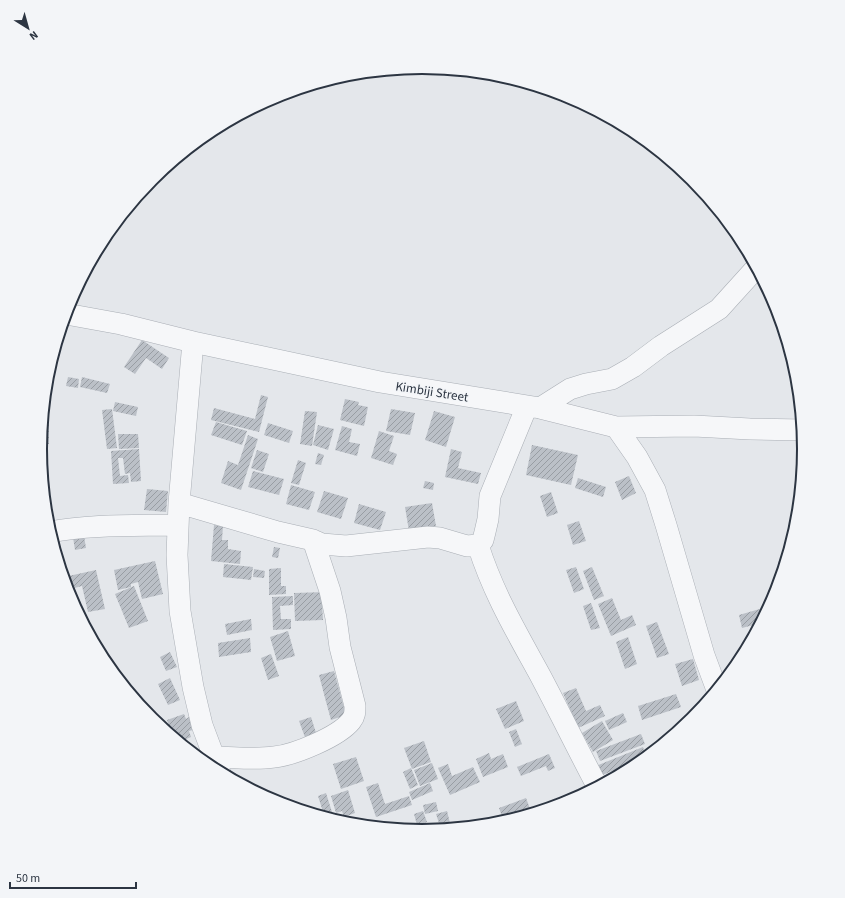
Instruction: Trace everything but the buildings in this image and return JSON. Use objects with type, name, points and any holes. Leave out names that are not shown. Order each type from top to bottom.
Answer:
[{"type":"street","points":[[179,503],[278,532],[313,540],[322,544],[346,546],[428,537],[440,538],[467,546],[478,545],[483,540],[485,532],[490,496],[534,407],[570,389],[612,379],[633,367],[654,351],[719,309],[753,271]]},
{"type":"street","name":"Kimbiji Street","points":[[72,315],[121,324],[193,342],[380,382],[534,407],[616,427],[694,426],[750,430],[797,430]]},
{"type":"street","points":[[193,342],[179,503],[177,555],[182,618],[193,687],[202,725],[216,762]]},
{"type":"street","points":[[616,427],[638,457],[655,490],[704,655],[715,684]]},
{"type":"street","points":[[56,531],[73,527],[178,525]]},
{"type":"street","points":[[220,765],[273,758],[297,753],[339,731],[351,721],[355,714],[355,706],[340,647],[330,590],[313,540]]},
{"type":"street","points":[[478,545],[486,570],[503,609],[596,782]]}]
